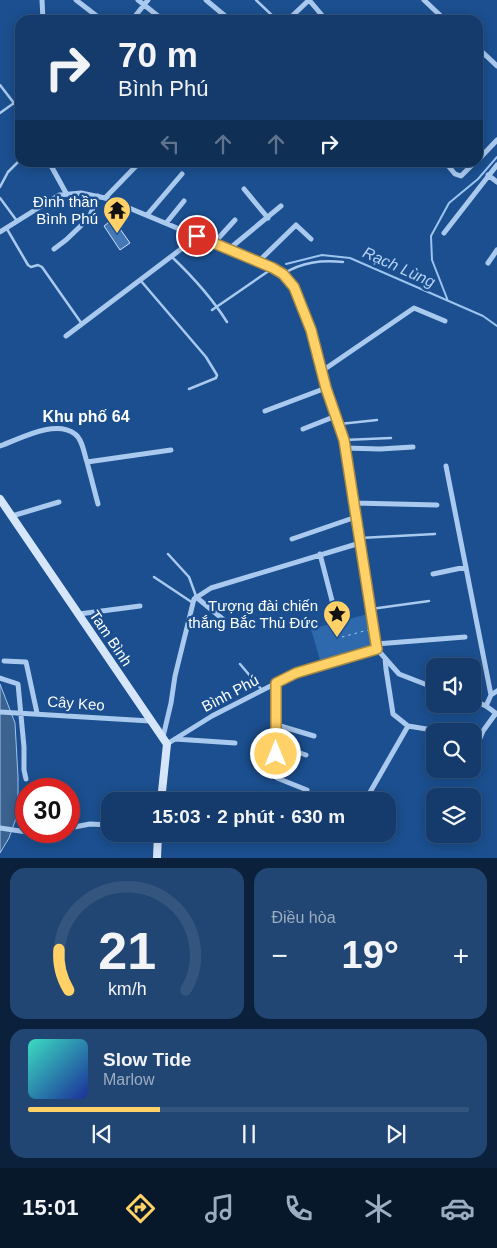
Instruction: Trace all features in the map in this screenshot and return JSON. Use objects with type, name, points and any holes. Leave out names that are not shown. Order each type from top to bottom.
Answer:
[{"type":"main road","name":"Tam Bình","points":[[0,500],[167,744]]},
{"type":"main road","points":[[161,792],[167,744]]},
{"type":"main road","points":[[157,858],[158,842]]},
{"type":"street","points":[[42,0],[43,15]]},
{"type":"street","points":[[76,0],[96,15]]},
{"type":"street","points":[[138,0],[146,2],[158,15]]},
{"type":"street","points":[[206,0],[224,15]]},
{"type":"street","points":[[293,15],[309,0],[322,15]]},
{"type":"street","points":[[424,0],[440,15]]},
{"type":"street","points":[[136,15],[146,2]]},
{"type":"street","points":[[483,53],[497,66]]},
{"type":"street","points":[[483,155],[497,140]]},
{"type":"street","points":[[444,233],[497,165]]},
{"type":"street","points":[[52,167],[66,193]]},
{"type":"street","points":[[106,198],[135,167]]},
{"type":"street","points":[[449,167],[455,174],[461,176],[470,167]]},
{"type":"street","points":[[147,215],[182,174]]},
{"type":"street","points":[[488,175],[497,182]]},
{"type":"street","points":[[244,189],[268,218]]},
{"type":"street","points":[[0,232],[59,195],[81,193],[106,198],[166,222],[283,274],[294,287],[311,330],[326,388],[344,440],[376,647],[399,674],[426,684]]},
{"type":"street","points":[[54,249],[88,218],[98,196]]},
{"type":"street","points":[[166,222],[184,201]]},
{"type":"street","points":[[229,249],[281,206]]},
{"type":"street","points":[[214,243],[235,220]]},
{"type":"street","points":[[258,262],[296,225],[311,239]]},
{"type":"street","points":[[66,336],[197,237]]},
{"type":"street","points":[[488,263],[497,250]]},
{"type":"street","points":[[322,371],[414,308],[445,320]]},
{"type":"street","points":[[265,411],[326,388]]},
{"type":"street","points":[[303,429],[336,416]]},
{"type":"street","points":[[0,446],[50,428],[62,429],[75,434],[81,441],[98,504]]},
{"type":"street","points":[[345,448],[380,449],[413,447]]},
{"type":"street","points":[[87,462],[171,450]]},
{"type":"street","points":[[446,466],[491,695]]},
{"type":"street","points":[[12,516],[59,502]]},
{"type":"street","points":[[354,503],[437,505]]},
{"type":"street","points":[[292,539],[356,517]]},
{"type":"street","points":[[163,737],[192,603],[196,597],[211,588],[360,540]]},
{"type":"street","points":[[320,554],[336,616]]},
{"type":"street","points":[[433,574],[466,567]]},
{"type":"street","points":[[196,597],[224,620]]},
{"type":"street","points":[[79,614],[140,606]]},
{"type":"street","name":"Bình Phú","points":[[167,744],[212,716],[296,673],[376,647],[465,637]]},
{"type":"street","points":[[385,658],[394,714],[408,726],[426,729]]},
{"type":"street","points":[[4,662],[26,662],[37,713]]},
{"type":"street","points":[[0,678],[18,684],[26,778]]},
{"type":"street","points":[[276,683],[277,778],[308,790]]},
{"type":"street","points":[[486,706],[491,695],[497,691]]},
{"type":"street","points":[[481,704],[497,714],[481,736]]},
{"type":"street","name":"Cây Keo","points":[[0,712],[150,721]]},
{"type":"street","points":[[277,725],[314,736]]},
{"type":"street","points":[[370,792],[408,726]]},
{"type":"street","points":[[175,739],[234,743]]},
{"type":"street","points":[[276,745],[306,755]]},
{"type":"street","points":[[80,826],[101,825]]},
{"type":"street","points":[[0,828],[15,830]]},
{"type":"lane","points":[[256,0],[272,15]]},
{"type":"lane","points":[[0,85],[14,104],[0,113]]},
{"type":"lane","points":[[0,187],[8,172],[15,165]]},
{"type":"lane","points":[[0,198],[18,221]]},
{"type":"lane","points":[[6,228],[28,265],[42,266],[82,324]]},
{"type":"lane","points":[[171,256],[217,306],[227,322]]},
{"type":"lane","points":[[283,274],[292,268],[310,262],[326,260],[343,262]]},
{"type":"lane","points":[[212,310],[273,268]]},
{"type":"lane","points":[[140,280],[206,357],[217,375],[216,378],[188,389]]},
{"type":"lane","points":[[339,424],[377,420]]},
{"type":"lane","points":[[344,440],[392,438]]},
{"type":"lane","points":[[360,540],[435,534]]},
{"type":"lane","points":[[168,554],[188,577],[196,597]]},
{"type":"lane","points":[[154,577],[192,603]]},
{"type":"lane","points":[[371,609],[429,601]]},
{"type":"lane","points":[[240,664],[262,690]]},
{"type":"path","points":[[342,637],[374,629]]},
{"type":"shaded area","points":[[368,614],[372,647],[320,660],[311,629]]},
{"type":"shaded area","points":[[0,684],[15,723],[18,778],[15,778],[15,821],[9,838],[0,853]]},
{"type":"building","name":"Đình thần Bình Phú","points":[[113,219],[130,243],[120,250],[104,226]]},
{"type":"waterway","points":[[448,301],[432,260],[431,236],[449,203],[478,179],[497,157]]},
{"type":"waterway","name":"Rạch Lùng","points":[[286,264],[322,255],[350,258],[483,316],[497,326]]},
{"type":"place","name":"Đình thần Bình Phú","points":[[117,234]]},
{"type":"place","name":"Tượng đài chiến thắng Bắc Thủ Đức","points":[[337,638]]},
{"type":"district","name":"Khu phố 64","points":[[86,416]]},
{"type":"route","points":[[197,236],[273,268],[288,278],[294,287],[311,330],[326,388],[344,440],[377,649],[296,673],[276,683],[276,754]]}]
